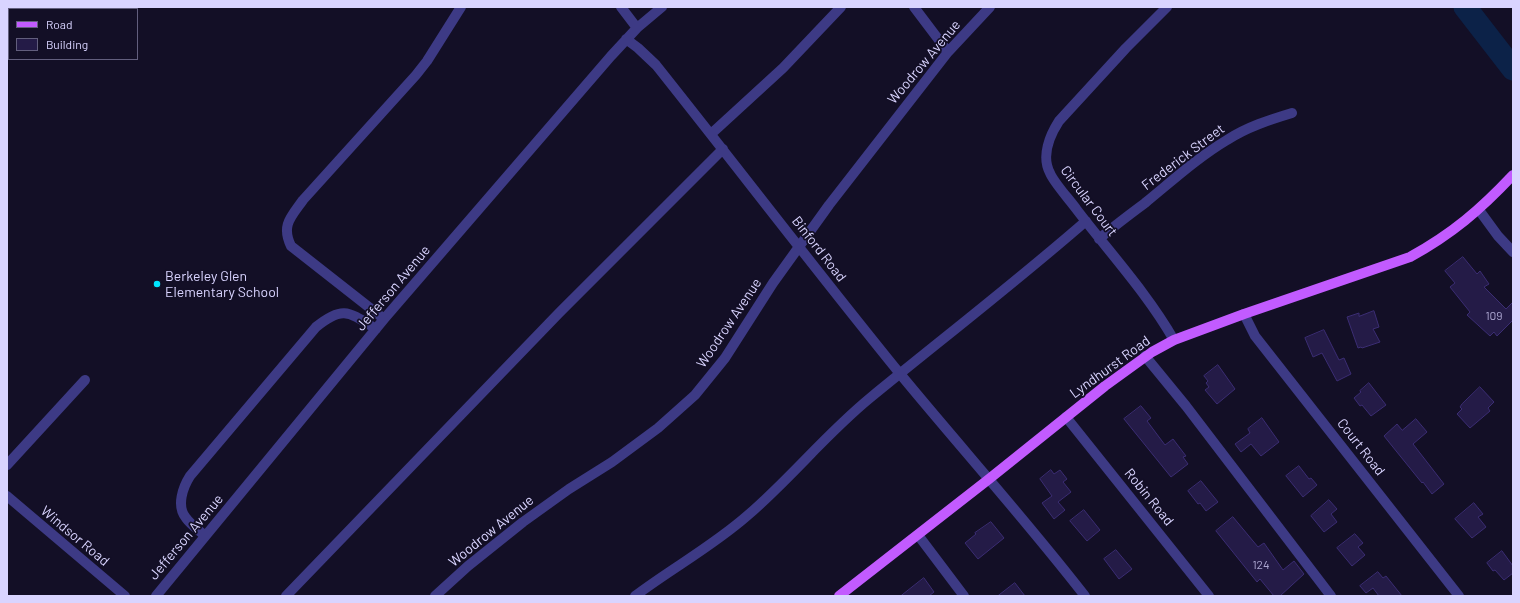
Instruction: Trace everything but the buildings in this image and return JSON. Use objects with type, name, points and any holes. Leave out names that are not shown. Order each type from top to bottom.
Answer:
[{"type":"main road","name":"Lyndhurst Road","points":[[839,596],[1145,356],[1174,340],[1244,314],[1410,257],[1458,228],[1479,210],[1510,178]]},
{"type":"street","points":[[384,319],[291,246],[286,236],[287,228],[294,213],[303,200],[416,75],[427,61],[462,7]]},
{"type":"street","points":[[621,7],[637,28]]},
{"type":"street","name":"Jefferson Avenue","points":[[156,596],[384,319],[626,39],[662,7]]},
{"type":"street","points":[[711,134],[783,68],[841,7]]},
{"type":"street","points":[[914,7],[948,52]]},
{"type":"street","name":"Woodrow Avenue","points":[[435,596],[468,566],[523,522],[569,489],[612,462],[658,428],[695,395],[725,358],[773,283],[829,206],[948,52],[990,7]]},
{"type":"street","name":"Circular Court","points":[[1167,7],[1126,48],[1059,121],[1052,133],[1048,147],[1047,163],[1049,173],[1099,239],[1146,297],[1174,340]]},
{"type":"street","name":"Binford Road","points":[[626,39],[656,65],[856,319],[957,443],[1055,557],[1085,596]]},
{"type":"street","name":"Frederick Street","points":[[1099,239],[1189,166],[1227,139],[1246,129],[1271,119],[1292,113]]},
{"type":"street","points":[[286,596],[559,313],[723,149]]},
{"type":"street","points":[[1479,210],[1498,236],[1513,252]]},
{"type":"street","points":[[635,596],[723,535],[748,515],[790,476],[833,431],[870,398],[1044,258],[1086,221]]},
{"type":"street","points":[[205,536],[185,517],[183,511],[182,494],[185,484],[190,476],[320,323],[329,316],[342,313],[354,315],[376,329]]},
{"type":"street","name":"Court Road","points":[[1244,314],[1255,336],[1457,595]]},
{"type":"street","points":[[1145,356],[1186,406],[1331,596]]},
{"type":"street","points":[[7,465],[85,380]]},
{"type":"street","name":"Robin Road","points":[[1066,417],[1209,596]]},
{"type":"street","name":"Windsor Road","points":[[7,496],[125,596]]},
{"type":"street","points":[[918,535],[964,596]]},
{"type":"waterway","points":[[1465,7],[1513,69]]},
{"type":"place","name":"Berkeley Glen Elementary School","points":[[157,284]]}]
